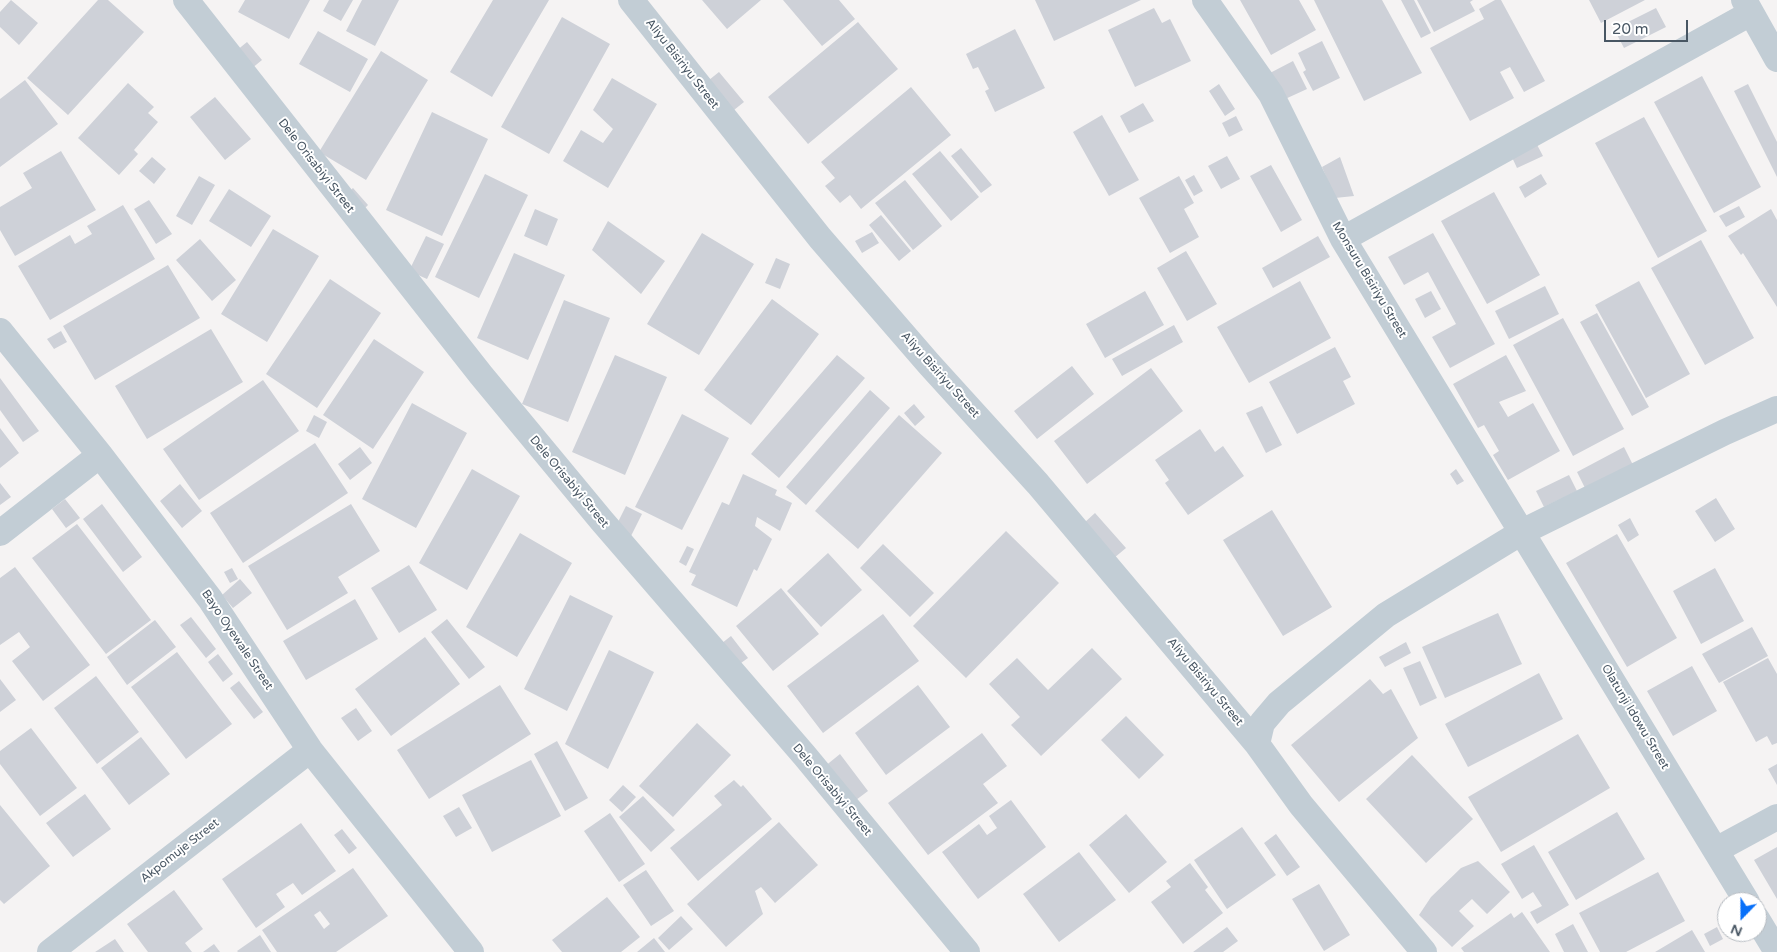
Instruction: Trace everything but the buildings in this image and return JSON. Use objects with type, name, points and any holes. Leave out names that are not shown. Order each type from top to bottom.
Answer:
[{"type":"street","name":"Dele Orisabiyi Street","points":[[186,0],[481,375],[602,521],[805,756],[967,952]]},
{"type":"street","name":"Aliyu Bisiriyu Street","points":[[631,0],[820,238],[929,364],[1038,484],[1258,744],[1301,805],[1424,952]]},
{"type":"street","name":"Monsuru Bisiriyu Street","points":[[1205,0],[1272,94],[1343,239],[1522,532]]},
{"type":"street","points":[[1343,239],[1747,6],[1777,59]]},
{"type":"street","name":"Bayo Oyewale Street","points":[[0,331],[100,455],[210,599],[310,750],[471,952]]},
{"type":"street","points":[[1258,744],[1262,723],[1279,703],[1386,615],[1522,532],[1777,408]]},
{"type":"street","points":[[0,533],[100,455]]},
{"type":"street","name":"Olatunji Idowu Street","points":[[1522,532],[1741,892]]},
{"type":"street","name":"Akpomuje Street","points":[[50,952],[310,750]]},
{"type":"street","points":[[1716,850],[1777,817]]},
{"type":"street","points":[[1767,936],[1777,952]]}]
